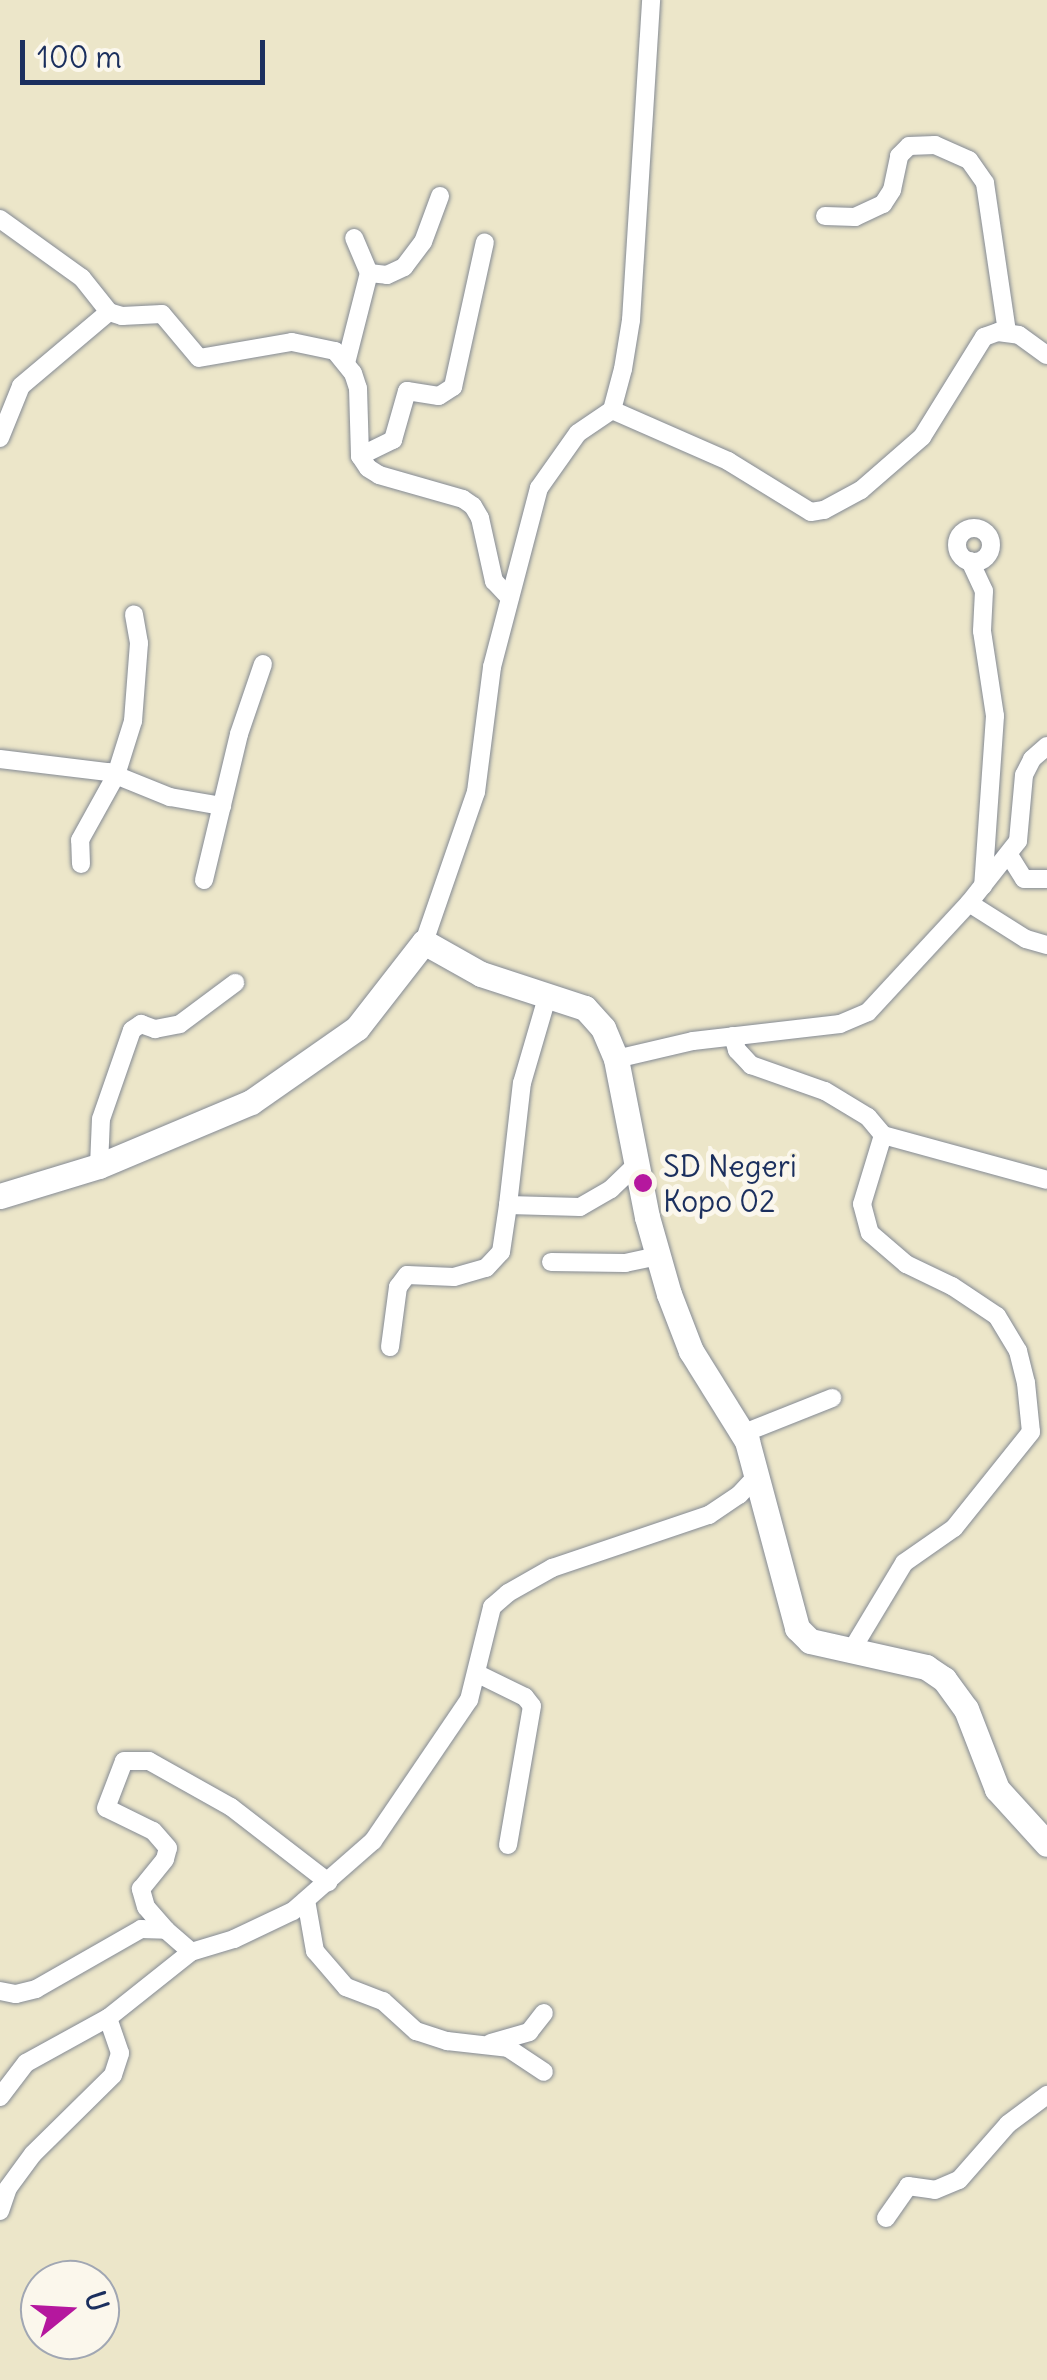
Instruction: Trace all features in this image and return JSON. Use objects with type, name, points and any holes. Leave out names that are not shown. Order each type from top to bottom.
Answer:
[{"type":"main road","points":[[0,1196],[99,1166],[238,1108],[313,1062],[367,1017],[424,942],[481,974],[585,1008],[603,1028],[616,1059],[657,1256],[691,1351],[744,1433],[796,1628],[810,1641],[926,1667],[944,1679],[966,1708],[997,1788],[1047,1844]]},
{"type":"street","points":[[424,942],[476,792],[488,688],[529,520],[546,476],[578,432],[612,410],[632,320],[651,0]]},
{"type":"street","points":[[825,216],[855,217],[884,204],[892,190],[899,156],[909,146],[934,145],[968,160],[985,183],[1007,332]]},
{"type":"street","points":[[369,273],[386,275],[404,266],[423,242],[440,196]]},
{"type":"street","points":[[0,219],[82,278],[109,312],[122,316],[162,314],[204,359],[301,342],[335,351],[346,363],[358,388],[360,456],[379,475],[462,498],[473,506],[480,518],[494,581],[510,598]]},
{"type":"street","points":[[346,363],[369,273],[354,238]]},
{"type":"street","points":[[360,456],[392,440],[407,391],[439,396],[453,387],[486,242]]},
{"type":"street","points":[[0,438],[21,386],[109,312]]},
{"type":"street","points":[[612,410],[728,461],[810,512],[824,510],[861,490],[922,437],[980,341],[1007,332],[1047,356]]},
{"type":"street","points":[[970,561],[984,590],[982,631],[994,703],[983,886]]},
{"type":"street","points":[[81,864],[80,840],[116,775],[133,721],[139,643],[134,614]]},
{"type":"street","points":[[204,880],[239,734],[264,664]]},
{"type":"street","points":[[616,1059],[733,1036],[816,1028],[856,1019],[879,1002],[969,903],[1022,835],[1026,769],[1047,746]]},
{"type":"street","points":[[0,759],[116,775],[170,797],[222,806]]},
{"type":"street","points":[[1008,855],[1024,878],[1047,880]]},
{"type":"street","points":[[969,903],[1026,939],[1047,946]]},
{"type":"street","points":[[99,1166],[100,1119],[132,1030],[141,1024],[161,1028],[180,1024],[235,983]]},
{"type":"street","points":[[390,1347],[404,1278],[411,1274],[468,1275],[492,1264],[501,1252],[522,1083],[548,994]]},
{"type":"street","points":[[733,1036],[736,1050],[750,1065],[825,1091],[862,1111],[883,1135],[1047,1180]]},
{"type":"street","points":[[850,1653],[904,1563],[954,1528],[1039,1432],[1022,1365],[1006,1326],[986,1307],[889,1252],[870,1233],[862,1204],[883,1135]]},
{"type":"street","points":[[508,1205],[580,1207],[611,1189],[636,1165]]},
{"type":"street","points":[[551,1262],[625,1263],[657,1256]]},
{"type":"street","points":[[744,1433],[832,1398]]},
{"type":"street","points":[[0,2076],[108,2018],[192,1952],[251,1932],[306,1900],[373,1841],[398,1810],[437,1744],[465,1707],[478,1674],[492,1606],[552,1568],[709,1514],[739,1496],[757,1476]]},
{"type":"street","points":[[478,1674],[525,1697],[532,1706],[508,1845]]},
{"type":"street","points":[[192,1952],[146,1907],[141,1890],[165,1859],[168,1848],[153,1831],[106,1808],[122,1761],[149,1762],[212,1796],[251,1820],[328,1882]]},
{"type":"street","points":[[306,1900],[315,1951],[346,1987],[383,2001],[410,2028],[430,2037],[515,2051],[544,2072]]},
{"type":"street","points":[[0,1991],[16,1994],[36,1989],[135,1932],[166,1930]]},
{"type":"street","points":[[486,2044],[529,2032],[544,2013]]},
{"type":"street","points":[[0,2211],[8,2188],[33,2154],[91,2102],[114,2075],[120,2054],[108,2018]]},
{"type":"street","points":[[0,2097],[26,2063]]},
{"type":"street","points":[[886,2218],[908,2186],[935,2190],[955,2183],[1008,2124],[1047,2094]]},
{"type":"place","name":"SD Negeri Kopo 02","points":[[643,1183]]}]
